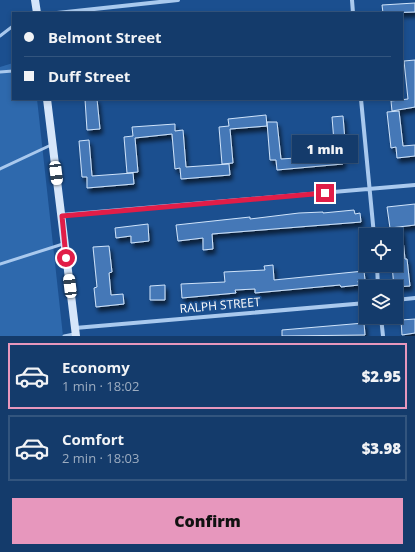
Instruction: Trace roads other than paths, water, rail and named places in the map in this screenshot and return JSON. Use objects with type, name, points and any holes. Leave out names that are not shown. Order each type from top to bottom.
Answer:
[{"type":"main road","points":[[35,0],[37,12]]},
{"type":"main road","points":[[47,100],[76,333]]},
{"type":"street","points":[[66,12],[178,0]]},
{"type":"street","points":[[352,0],[353,12]]},
{"type":"street","points":[[362,100],[373,228]]},
{"type":"street","points":[[62,216],[415,185]]},
{"type":"street","points":[[403,299],[415,298]]},
{"type":"street","name":"RALPH STREET","points":[[76,333],[359,304]]},
{"type":"street","points":[[382,324],[383,336]]},
{"type":"lane","points":[[0,36],[12,27]]},
{"type":"lane","points":[[0,72],[12,71]]},
{"type":"lane","points":[[0,169],[53,144]]},
{"type":"lane","points":[[0,264],[65,244]]},
{"type":"lane","points":[[64,336],[76,333]]}]
